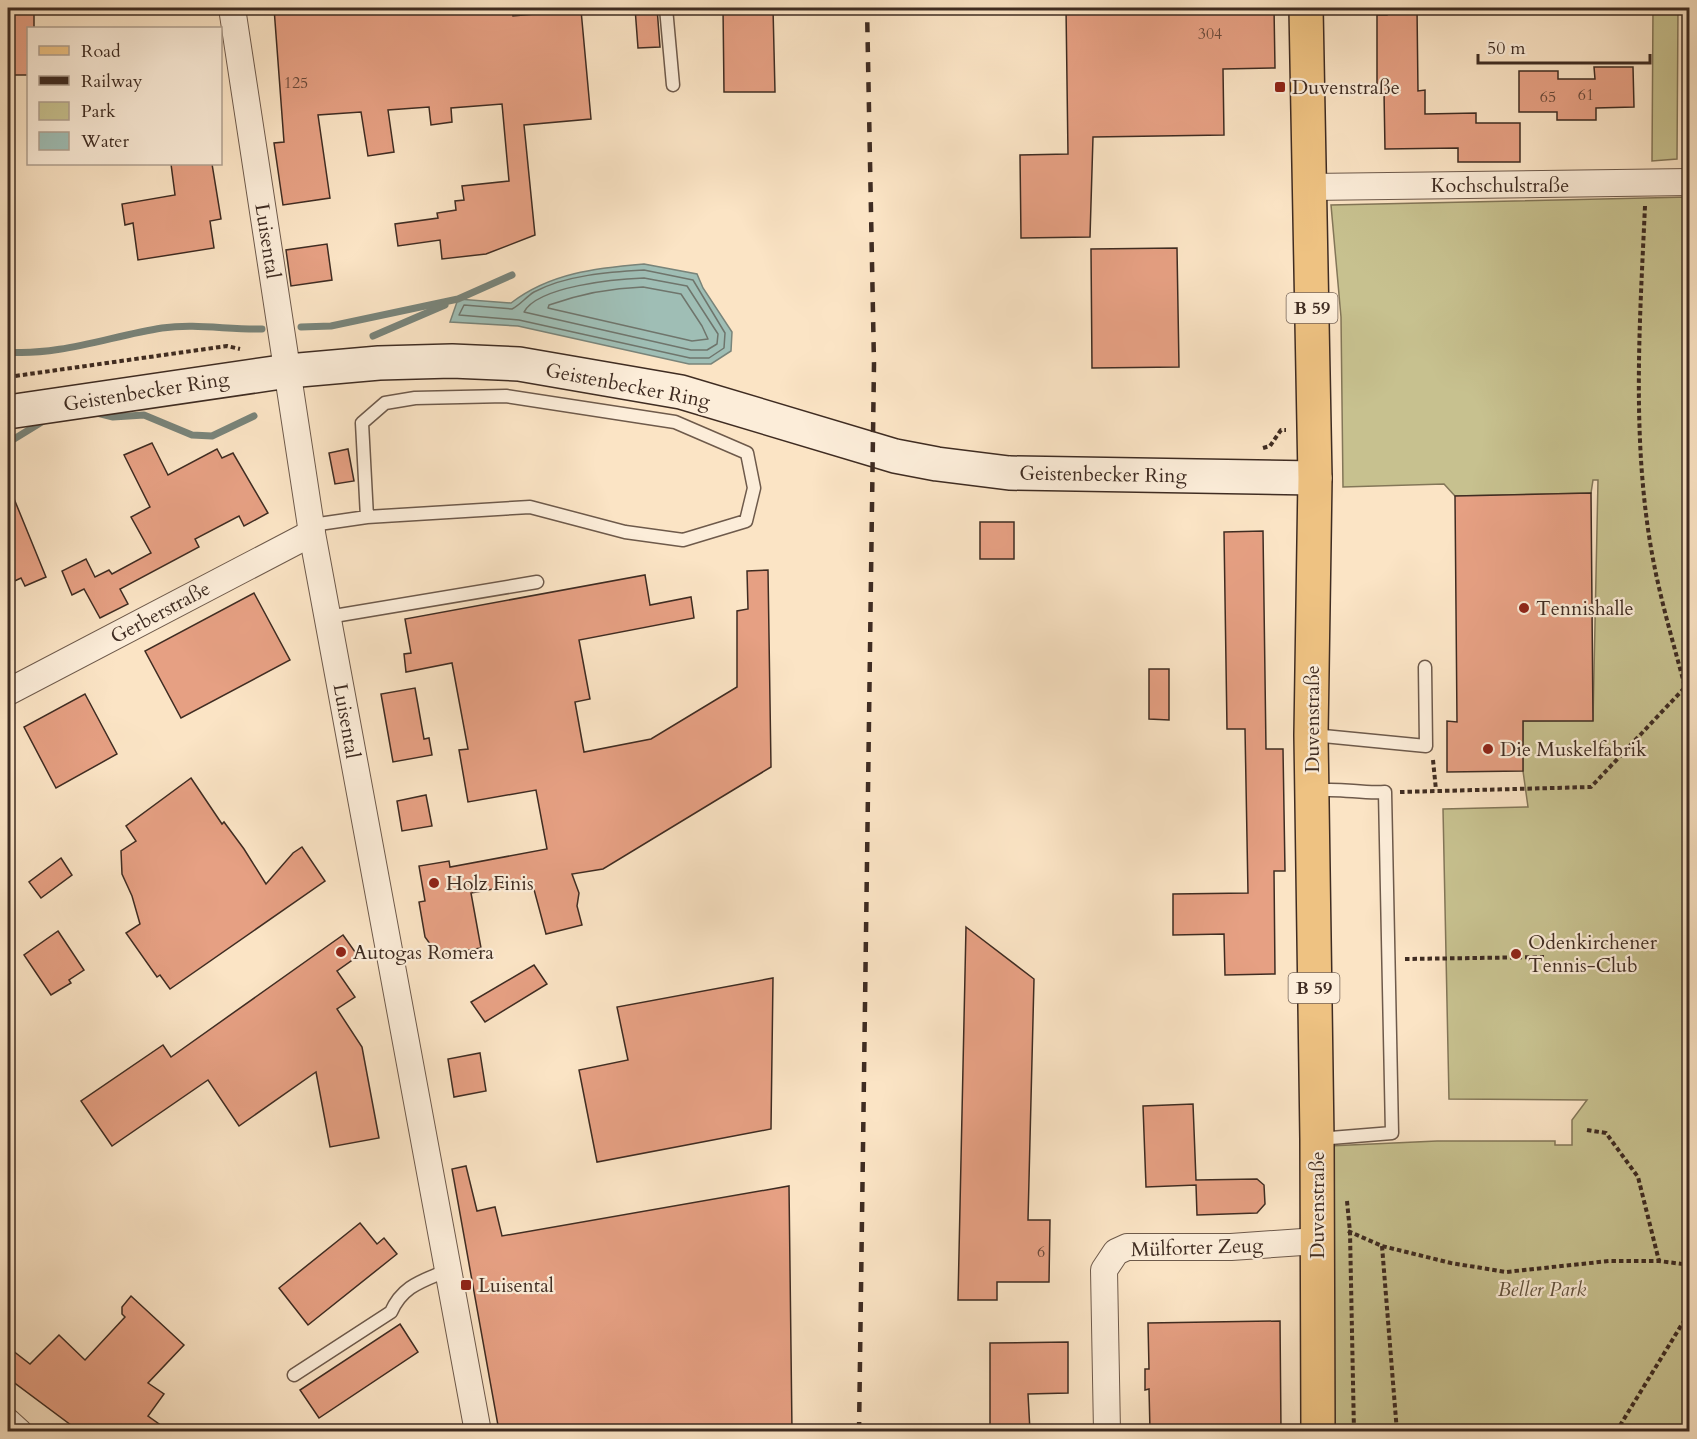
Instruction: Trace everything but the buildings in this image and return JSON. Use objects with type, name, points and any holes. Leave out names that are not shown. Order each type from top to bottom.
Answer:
[{"type":"main road","name":"Duvenstraße","points":[[1306,8],[1315,477],[1311,735],[1317,1140],[1318,1431]]},
{"type":"main road","name":"Geistenbecker Ring","points":[[8,411],[288,371],[452,361],[519,364],[681,392],[895,456],[937,464],[1009,473],[1315,477]]},
{"type":"street","name":"Luisental","points":[[232,8],[312,529],[478,1431]]},
{"type":"street","name":"Kochschulstraße","points":[[1310,187],[1685,183]]},
{"type":"street","name":"Gerberstraße","points":[[8,692],[312,529]]},
{"type":"street","name":"Mülforter Zeug","points":[[1107,1431],[1104,1270],[1116,1252],[1138,1246],[1231,1247],[1317,1230]]},
{"type":"street","points":[[8,1422],[19,1431]]},
{"type":"lane","points":[[666,8],[673,85]]},
{"type":"lane","points":[[312,529],[367,517],[531,507],[625,531],[683,540],[747,521],[754,488],[747,453],[675,422],[506,396],[415,398],[385,403],[362,423],[367,517]]},
{"type":"lane","points":[[328,617],[537,582]]},
{"type":"lane","points":[[1311,735],[1426,746],[1425,667]]},
{"type":"lane","points":[[1312,791],[1332,788],[1365,793],[1385,792],[1392,1133],[1317,1140]]},
{"type":"lane","points":[[294,1375],[391,1312],[399,1296],[412,1286],[448,1270]]},
{"type":"path","points":[[1646,184],[1638,355],[1641,448],[1650,540],[1667,626],[1689,706]]},
{"type":"path","points":[[1385,792],[1591,787],[1689,682]]},
{"type":"path","points":[[1432,753],[1436,790]]},
{"type":"path","points":[[1389,960],[1544,957]]},
{"type":"path","points":[[1587,1130],[1606,1133],[1638,1177],[1659,1261]]},
{"type":"path","points":[[1317,1230],[1451,1263],[1506,1272],[1609,1261],[1659,1261],[1689,1265]]},
{"type":"path","points":[[1382,1246],[1397,1431]]},
{"type":"path","points":[[1616,1431],[1689,1311]]},
{"type":"green space","points":[[1653,8],[1678,8],[1677,159],[1652,161]]},
{"type":"green space","name":"Beller Park","points":[[1689,197],[1689,1431],[1330,1431],[1329,1146],[1437,1141],[1555,1141],[1555,1145],[1572,1145],[1572,1120],[1587,1100],[1449,1099],[1443,809],[1528,807],[1523,771],[1523,721],[1593,720],[1598,480],[1593,480],[1591,493],[1455,496],[1444,484],[1343,487],[1341,317],[1331,205]]},
{"type":"water","points":[[644,264],[697,274],[703,288],[732,332],[731,351],[711,364],[689,364],[518,326],[450,322],[458,299],[511,303],[541,285],[574,274]]},
{"type":"waterway","points":[[301,327],[331,326],[458,299],[512,275]]},
{"type":"waterway","points":[[373,336],[445,305]]},
{"type":"waterway","points":[[8,352],[66,348],[162,328],[200,326],[262,329]]},
{"type":"waterway","points":[[97,413],[113,417],[144,415],[192,435],[212,436],[254,416]]},
{"type":"waterway","points":[[14,439],[45,420]]},
{"type":"railway","points":[[859,1432],[874,364],[867,8]]},
{"type":"place","name":"Duvenstraße","points":[[1280,87]]},
{"type":"place","name":"Tennishalle","points":[[1524,608]]},
{"type":"place","name":"Die Muskelfabrik","points":[[1488,749]]},
{"type":"place","name":"Holz Finis","points":[[434,883]]},
{"type":"place","name":"Autogas Romera","points":[[341,952]]},
{"type":"place","name":"Odenkirchener Tennis-Club","points":[[1516,954]]},
{"type":"place","name":"Luisental","points":[[466,1285]]}]
